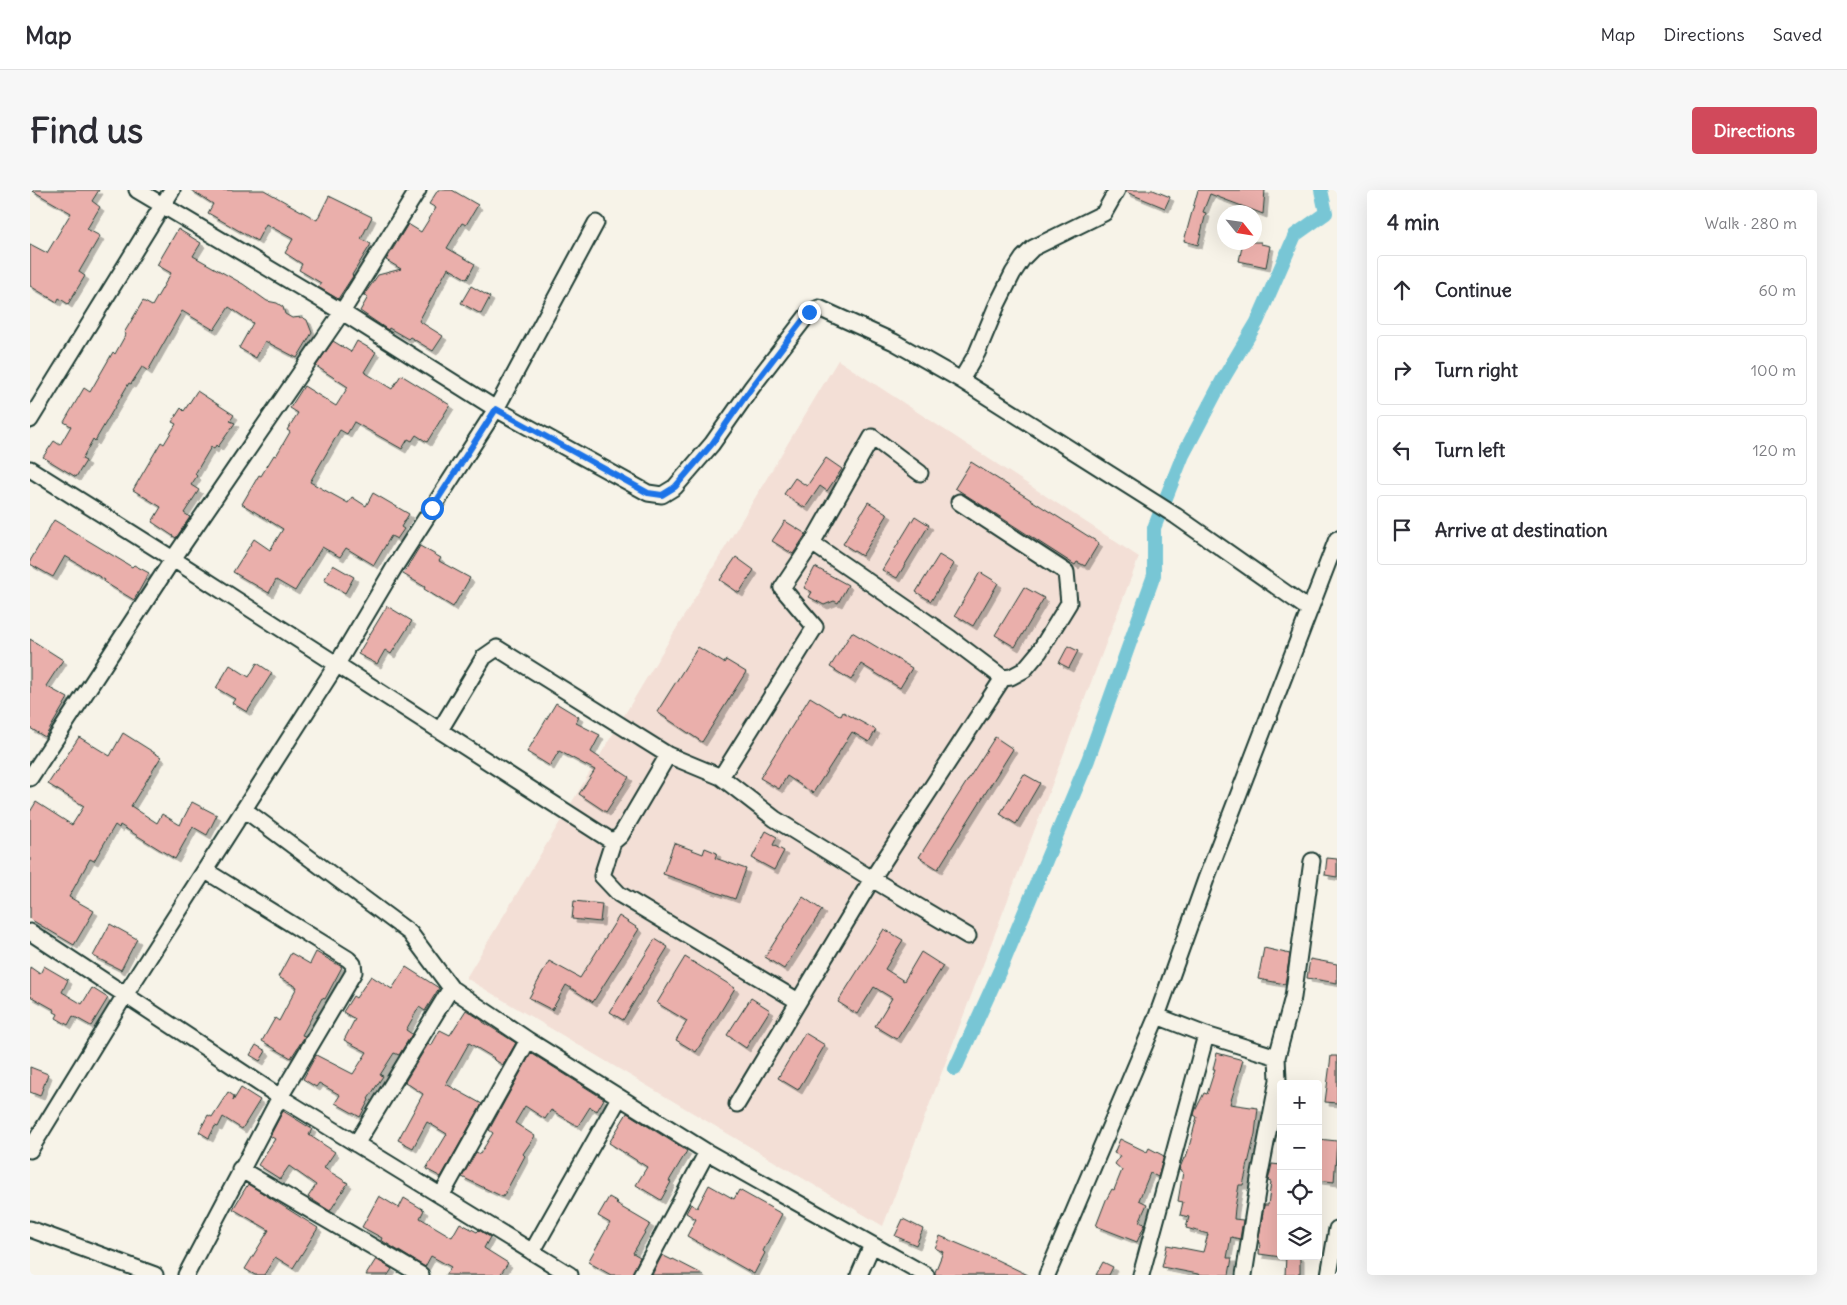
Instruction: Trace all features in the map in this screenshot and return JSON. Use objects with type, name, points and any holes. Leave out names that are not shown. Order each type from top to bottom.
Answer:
[{"type":"street","points":[[137,190],[342,312],[496,409],[648,493],[662,495],[675,487],[712,444],[752,387],[809,312],[819,308],[894,342],[961,380],[1176,516],[1310,610]]},
{"type":"street","points":[[30,420],[172,190]]},
{"type":"street","points":[[30,778],[173,559],[342,312],[418,190]]},
{"type":"street","points":[[961,380],[977,353],[1013,273],[1023,258],[1033,248],[1104,213],[1117,190]]},
{"type":"street","points":[[30,1150],[125,995],[245,810],[337,664],[394,568],[496,409],[596,223]]},
{"type":"street","points":[[721,778],[815,627],[782,588],[812,543],[872,436],[920,473]]},
{"type":"street","points":[[30,469],[613,842]]},
{"type":"street","points":[[812,543],[950,638],[1002,678],[1011,677],[1024,670],[1038,652],[1069,603],[1066,572],[959,502]]},
{"type":"street","points":[[1047,1275],[1157,1016],[1206,879],[1337,539]]},
{"type":"street","points":[[440,730],[484,657],[497,648],[668,755],[721,778],[776,819],[968,936]]},
{"type":"street","points":[[737,1104],[872,879],[1002,678]]},
{"type":"street","points":[[668,755],[621,835],[613,842],[602,876],[619,894],[798,1001]]},
{"type":"street","points":[[245,810],[410,933],[451,988],[528,1040],[707,1152],[926,1275]]},
{"type":"street","points":[[1244,1275],[1259,1179],[1278,1080],[1277,1057],[1292,997],[1312,860]]},
{"type":"street","points":[[186,1275],[280,1097],[354,972],[353,964],[206,871]]},
{"type":"street","points":[[30,932],[280,1097],[570,1275]]},
{"type":"street","points":[[356,1144],[451,988]]},
{"type":"street","points":[[1157,1016],[1206,1035],[1277,1057]]},
{"type":"street","points":[[1141,1275],[1206,1035]]},
{"type":"street","points":[[441,1196],[528,1040]]},
{"type":"street","points":[[532,1252],[619,1098]]},
{"type":"street","points":[[641,1275],[707,1152]]},
{"type":"street","points":[[240,1170],[421,1275]]},
{"type":"street","points":[[30,1229],[155,1275]]},
{"type":"street","points":[[1329,1275],[1337,1229]]},
{"type":"street","points":[[859,1275],[872,1244]]},
{"type":"shaded area","points":[[838,360],[1139,557],[883,1226],[466,978]]},
{"type":"building","points":[[31,190],[99,190],[92,201],[100,207],[87,229],[100,236],[79,272],[85,276],[68,304],[59,298],[57,302],[30,286],[30,244],[47,253],[71,213]]},
{"type":"building","points":[[191,190],[264,190],[317,220],[329,196],[372,217],[361,239],[371,244],[338,299],[318,287],[321,283],[299,270],[302,264],[285,253],[293,239],[266,224],[257,241],[208,213],[213,204]]},
{"type":"building","points":[[438,190],[452,190],[478,205],[466,225],[462,223],[447,248],[475,264],[467,279],[448,268],[419,321],[443,336],[433,351],[410,337],[408,339],[389,328],[388,330],[360,311],[368,297],[364,295],[378,275],[401,269],[386,260],[408,224],[421,232],[436,208],[429,204]]},
{"type":"building","points":[[1126,190],[1153,190],[1170,197],[1165,208],[1126,192]]},
{"type":"building","points":[[1198,190],[1265,190],[1263,214],[1262,205],[1239,205],[1210,194],[1203,212],[1206,213],[1198,245],[1184,241]]},
{"type":"building","points":[[178,229],[201,243],[193,256],[243,284],[267,301],[277,303],[283,307],[285,314],[292,318],[302,317],[307,320],[312,333],[297,358],[265,341],[256,358],[239,348],[253,323],[229,307],[214,330],[182,311],[148,371],[142,367],[131,384],[129,383],[95,441],[93,439],[82,459],[86,461],[76,477],[43,457],[54,441],[60,445],[71,426],[64,422],[84,388],[90,392],[113,352],[115,354],[126,334],[124,333],[143,301],[152,306],[171,273],[157,265]]},
{"type":"building","points":[[1262,244],[1270,246],[1266,267],[1239,261],[1241,250],[1262,250]]},
{"type":"building","points":[[471,286],[490,297],[481,314],[461,303]]},
{"type":"building","points":[[333,341],[351,352],[357,341],[376,352],[364,372],[392,389],[401,375],[450,405],[427,442],[416,435],[412,441],[408,439],[402,449],[354,422],[347,434],[340,430],[310,482],[348,503],[352,497],[366,506],[373,493],[409,514],[401,527],[404,529],[397,539],[391,536],[374,565],[346,548],[340,557],[322,547],[295,591],[276,580],[269,593],[233,572],[254,539],[270,550],[283,529],[242,504],[259,475],[261,476],[274,455],[276,456],[290,432],[287,430],[298,413],[290,408],[304,386],[336,406],[348,387],[316,366]]},
{"type":"building","points":[[197,391],[234,415],[230,421],[235,423],[218,447],[216,445],[214,449],[211,447],[195,474],[197,476],[191,485],[199,490],[184,513],[190,517],[176,538],[152,522],[161,507],[133,490],[161,442],[164,444],[176,424],[172,422],[181,408],[184,411]]},
{"type":"building","points":[[826,458],[842,469],[827,491],[820,486],[805,508],[784,494],[795,478],[807,486]]},
{"type":"building","points":[[971,462],[1099,543],[1085,566],[1077,562],[1075,565],[955,488]]},
{"type":"building","points":[[868,502],[888,514],[862,556],[843,544]]},
{"type":"building","points":[[915,516],[929,525],[897,578],[882,570]]},
{"type":"building","points":[[54,520],[132,567],[134,565],[149,573],[134,600],[65,556],[53,577],[30,564]]},
{"type":"building","points":[[785,521],[806,534],[793,554],[772,541]]},
{"type":"building","points":[[420,546],[441,558],[439,561],[470,578],[453,607],[403,574]]},
{"type":"building","points":[[939,555],[954,564],[931,601],[916,592]]},
{"type":"building","points":[[736,557],[754,570],[739,593],[720,580]]},
{"type":"building","points":[[333,565],[354,577],[345,593],[324,580]]},
{"type":"building","points":[[815,567],[848,585],[838,603],[834,601],[824,605],[809,597],[812,592],[804,588]]},
{"type":"building","points":[[980,572],[998,583],[973,626],[955,615]]},
{"type":"building","points":[[1024,587],[1044,598],[1015,647],[995,635]]},
{"type":"building","points":[[387,606],[412,621],[391,654],[385,650],[377,664],[358,654]]},
{"type":"building","points":[[852,632],[912,668],[900,688],[861,664],[851,680],[830,667]]},
{"type":"building","points":[[30,639],[63,660],[46,686],[68,698],[45,737],[30,728]]},
{"type":"building","points":[[1068,646],[1078,651],[1069,668],[1059,663]]},
{"type":"building","points":[[698,647],[724,663],[726,660],[746,672],[702,742],[657,712]]},
{"type":"building","points":[[257,663],[272,673],[247,712],[232,703],[235,699],[216,688],[230,665],[249,677]]},
{"type":"building","points":[[810,697],[841,716],[843,712],[876,730],[869,742],[852,732],[813,793],[787,776],[779,789],[760,778]]},
{"type":"building","points":[[556,703],[579,717],[576,723],[600,735],[591,752],[629,777],[606,812],[579,794],[595,770],[559,751],[550,766],[527,752]]},
{"type":"building","points":[[123,733],[161,757],[131,806],[157,823],[162,814],[180,825],[192,802],[217,815],[207,835],[193,827],[175,859],[120,825],[119,828],[115,825],[94,861],[90,859],[69,897],[94,911],[74,945],[30,919],[30,812],[36,802],[72,825],[84,806],[48,784],[79,737],[110,756]]},
{"type":"building","points":[[995,737],[1013,749],[938,869],[919,857]]},
{"type":"building","points":[[1024,774],[1040,783],[1016,824],[1000,814]]},
{"type":"building","points":[[766,831],[777,837],[773,845],[784,851],[774,870],[752,858]]},
{"type":"building","points":[[674,843],[703,854],[705,848],[717,853],[715,858],[746,869],[735,899],[663,874]]},
{"type":"building","points":[[1327,858],[1337,859],[1337,877],[1325,875]]},
{"type":"building","points":[[803,897],[822,910],[784,969],[765,957]]},
{"type":"building","points":[[574,901],[602,904],[600,922],[572,919]]},
{"type":"building","points":[[619,916],[639,929],[593,1002],[566,985],[552,1010],[529,998],[549,961],[580,978]]},
{"type":"building","points":[[110,924],[137,939],[121,970],[93,956]]},
{"type":"building","points":[[884,929],[903,940],[885,969],[904,981],[921,952],[943,966],[897,1039],[875,1026],[892,998],[874,987],[857,1014],[838,1002]]},
{"type":"building","points":[[655,939],[668,947],[623,1020],[610,1012]]},
{"type":"building","points":[[1264,948],[1290,954],[1285,984],[1258,979]]},
{"type":"building","points":[[316,952],[342,967],[325,999],[322,998],[302,1035],[305,1036],[291,1058],[262,1041],[275,1018],[279,1021],[297,987],[278,977],[291,953],[310,964]]},
{"type":"building","points":[[685,957],[735,988],[696,1052],[676,1040],[687,1021],[657,1003]]},
{"type":"building","points":[[1310,959],[1337,964],[1337,983],[1307,978]]},
{"type":"building","points":[[44,966],[68,980],[62,992],[82,1004],[92,988],[108,998],[91,1026],[73,1016],[68,1025],[56,1018],[58,1014],[54,1012],[55,1010],[30,996],[30,967],[40,974]]},
{"type":"building","points":[[406,967],[439,988],[425,1011],[419,1007],[406,1030],[412,1034],[399,1055],[394,1053],[380,1075],[383,1076],[368,1099],[360,1117],[335,1103],[340,1095],[319,1083],[316,1087],[303,1079],[316,1055],[353,1074],[367,1052],[344,1040],[355,1019],[343,1012],[353,996],[356,998],[371,976],[392,989]]},
{"type":"building","points":[[751,998],[770,1010],[746,1048],[727,1035]]},
{"type":"building","points":[[466,1010],[516,1043],[503,1065],[469,1043],[446,1084],[482,1104],[441,1177],[426,1169],[447,1134],[427,1122],[413,1148],[398,1140],[423,1094],[405,1082],[428,1044],[431,1046],[440,1030],[450,1035]]},
{"type":"building","points":[[805,1033],[825,1045],[798,1090],[778,1078]]},
{"type":"building","points":[[256,1045],[266,1051],[260,1061],[250,1055]]},
{"type":"building","points":[[531,1053],[604,1099],[597,1111],[590,1107],[578,1126],[551,1110],[545,1119],[525,1106],[515,1123],[535,1136],[523,1154],[525,1156],[503,1197],[462,1177],[476,1152],[480,1154],[493,1133],[489,1130]]},
{"type":"building","points":[[1217,1053],[1243,1060],[1230,1104],[1258,1108],[1255,1134],[1243,1185],[1239,1185],[1235,1208],[1234,1219],[1243,1220],[1240,1239],[1231,1237],[1227,1258],[1232,1258],[1229,1275],[1203,1275],[1162,1267],[1167,1245],[1203,1252],[1208,1234],[1186,1228],[1189,1217],[1180,1215],[1183,1202],[1178,1201],[1183,1172],[1179,1170],[1184,1158],[1186,1158],[1197,1117],[1194,1115],[1195,1111],[1204,1093],[1207,1094],[1215,1069],[1213,1069]]},
{"type":"building","points":[[1331,1056],[1337,1056],[1337,1103],[1325,1102]]},
{"type":"building","points":[[30,1067],[48,1074],[40,1096],[30,1092]]},
{"type":"building","points":[[241,1088],[260,1100],[242,1129],[223,1117],[218,1127],[215,1126],[209,1138],[199,1132],[208,1115],[212,1117],[228,1092],[234,1096],[233,1101]]},
{"type":"building","points":[[283,1111],[312,1129],[309,1135],[335,1152],[324,1168],[348,1183],[330,1211],[308,1197],[316,1185],[289,1166],[280,1179],[258,1165],[275,1139],[270,1136]]},
{"type":"building","points":[[627,1113],[687,1151],[669,1181],[671,1182],[661,1200],[636,1185],[647,1167],[609,1143]]},
{"type":"building","points":[[1120,1139],[1147,1152],[1149,1148],[1164,1156],[1158,1177],[1150,1173],[1139,1200],[1147,1204],[1139,1222],[1145,1224],[1137,1242],[1096,1226],[1106,1200],[1112,1189],[1114,1190],[1122,1170],[1115,1164],[1120,1156],[1114,1153]]},
{"type":"building","points":[[1322,1139],[1337,1141],[1334,1182],[1322,1180]]},
{"type":"building","points":[[1272,1164],[1277,1165],[1277,1256],[1259,1254],[1260,1243],[1258,1243],[1264,1205],[1268,1205],[1271,1182],[1268,1181]]},
{"type":"building","points":[[248,1184],[318,1228],[293,1268],[275,1257],[264,1275],[255,1275],[245,1269],[269,1230],[233,1209]]},
{"type":"building","points":[[709,1185],[734,1199],[739,1190],[782,1214],[763,1251],[765,1253],[754,1274],[687,1236],[696,1219],[686,1213],[691,1204],[697,1208]]},
{"type":"building","points":[[379,1196],[399,1208],[404,1198],[424,1210],[420,1218],[452,1237],[460,1223],[477,1232],[479,1230],[490,1237],[484,1248],[508,1263],[500,1275],[445,1275],[451,1267],[431,1256],[425,1267],[362,1227]]},
{"type":"building","points":[[609,1197],[618,1202],[616,1204],[650,1224],[633,1253],[640,1257],[632,1275],[611,1275],[588,1262],[610,1223],[598,1216]]},
{"type":"building","points":[[903,1219],[923,1229],[916,1245],[895,1236]]},
{"type":"building","points":[[940,1236],[1028,1275],[935,1275],[943,1252],[935,1248]]},
{"type":"building","points":[[662,1255],[673,1259],[704,1275],[652,1275]]},
{"type":"building","points":[[376,1259],[392,1269],[388,1275],[366,1275]]},
{"type":"building","points":[[1286,1260],[1300,1260],[1300,1273],[1298,1275],[1285,1275]]},
{"type":"building","points":[[1103,1262],[1113,1267],[1109,1275],[1096,1275]]},
{"type":"waterway","points":[[955,1069],[1004,961],[1088,760],[1154,575],[1154,528],[1183,455],[1223,379],[1257,322],[1295,235],[1326,213],[1321,190]]},
{"type":"route","points":[[432,508],[496,409],[648,493],[662,495],[675,487],[712,444],[752,387],[809,312]]}]
